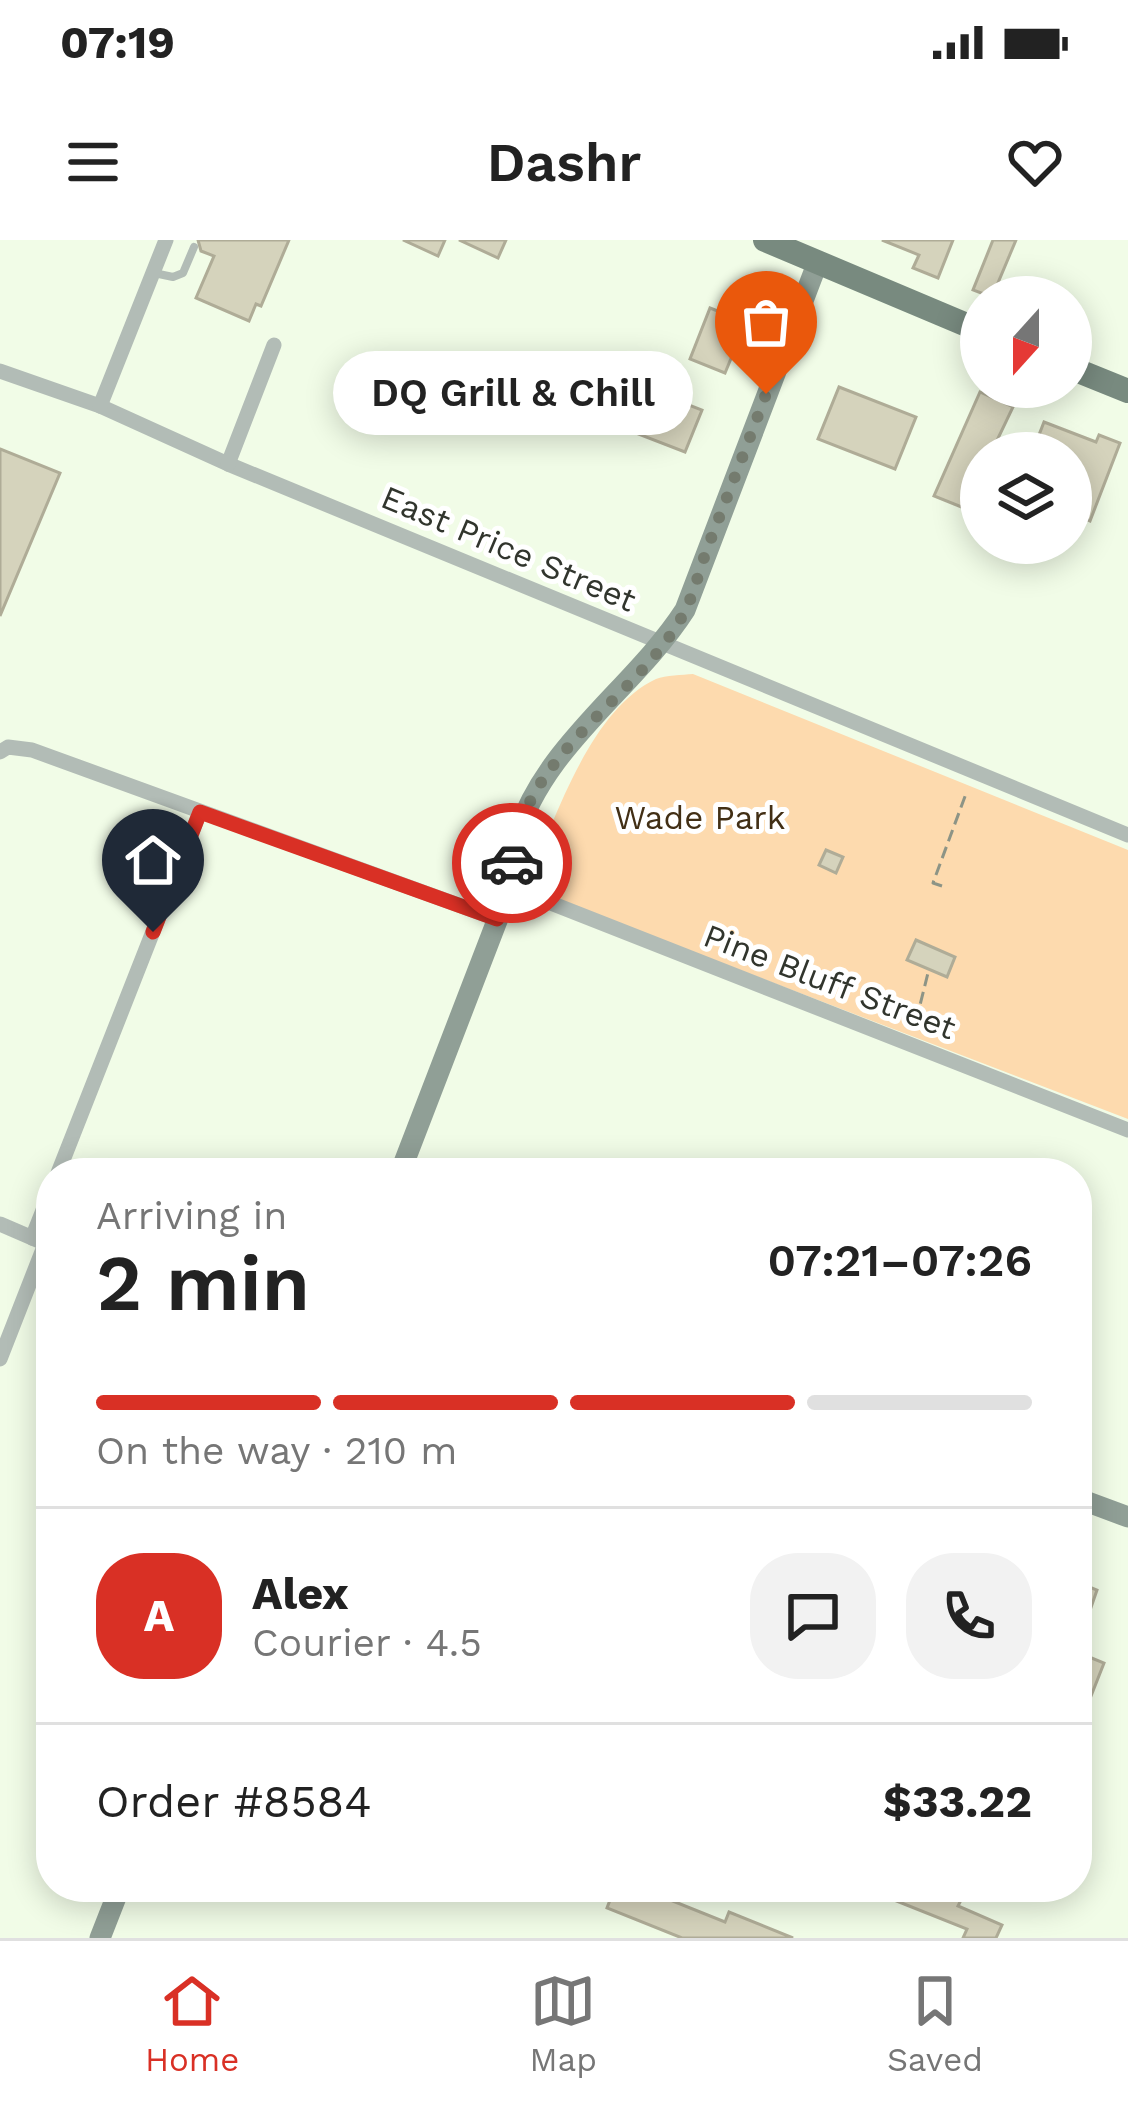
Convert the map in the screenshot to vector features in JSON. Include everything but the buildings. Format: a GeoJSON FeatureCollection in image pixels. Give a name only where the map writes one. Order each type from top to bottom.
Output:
{"type":"FeatureCollection","features":[{"type":"Feature","properties":{"kind":"main road"},"geometry":{"type":"LineString","coordinates":[[765,240],[960,322]]}},
{"type":"Feature","properties":{"kind":"main road"},"geometry":{"type":"LineString","coordinates":[[1092,376],[1128,391]]}},
{"type":"Feature","properties":{"kind":"street"},"geometry":{"type":"LineString","coordinates":[[100,406],[166,240]]}},
{"type":"Feature","properties":{"kind":"street"},"geometry":{"type":"LineString","coordinates":[[406,1158],[510,887],[514,842],[552,769],[577,734],[663,644],[686,610],[817,264]]}},
{"type":"Feature","properties":{"kind":"street"},"geometry":{"type":"LineString","coordinates":[[228,464],[274,345]]}},
{"type":"Feature","properties":{"kind":"street","name":"East Price Street"},"geometry":{"type":"LineString","coordinates":[[0,371],[100,406],[228,464],[1128,835]]}},
{"type":"Feature","properties":{"kind":"street"},"geometry":{"type":"LineString","coordinates":[[0,752],[8,747],[32,750],[497,919]]}},
{"type":"Feature","properties":{"kind":"street"},"geometry":{"type":"LineString","coordinates":[[64,1158],[200,812]]}},
{"type":"Feature","properties":{"kind":"street","name":"Pine Bluff Street"},"geometry":{"type":"LineString","coordinates":[[510,887],[1128,1130]]}},
{"type":"Feature","properties":{"kind":"street"},"geometry":{"type":"LineString","coordinates":[[0,1224],[36,1240]]}},
{"type":"Feature","properties":{"kind":"street"},"geometry":{"type":"LineString","coordinates":[[0,1359],[36,1262]]}},
{"type":"Feature","properties":{"kind":"street"},"geometry":{"type":"LineString","coordinates":[[1092,1504],[1128,1517]]}},
{"type":"Feature","properties":{"kind":"street"},"geometry":{"type":"LineString","coordinates":[[100,1938],[114,1902]]}},
{"type":"Feature","properties":{"kind":"lane"},"geometry":{"type":"LineString","coordinates":[[153,272],[173,277],[183,273],[194,248]]}},
{"type":"Feature","properties":{"kind":"path"},"geometry":{"type":"LineString","coordinates":[[942,886],[933,883],[968,791]]}},
{"type":"Feature","properties":{"kind":"path"},"geometry":{"type":"LineString","coordinates":[[916,1022],[928,974]]}},
{"type":"Feature","properties":{"kind":"green space","name":"Wade Park"},"geometry":{"type":"Polygon","coordinates":[[[693,674],[1128,850],[1128,1119],[526,888],[576,771],[611,716],[632,694],[656,679],[693,674]]]}},
{"type":"Feature","properties":{"kind":"way so far"},"geometry":{"type":"LineString","coordinates":[[512,863],[514,842],[561,755],[663,644],[686,610],[766,394]]}},
{"type":"Feature","properties":{"kind":"place","name":"DQ Grill & Chill"},"geometry":{"type":"Point","coordinates":[766,394]}},
{"type":"Feature","properties":{"kind":"route"},"geometry":{"type":"LineString","coordinates":[[153,932],[200,812],[497,919],[510,887],[512,863]]}}]}
